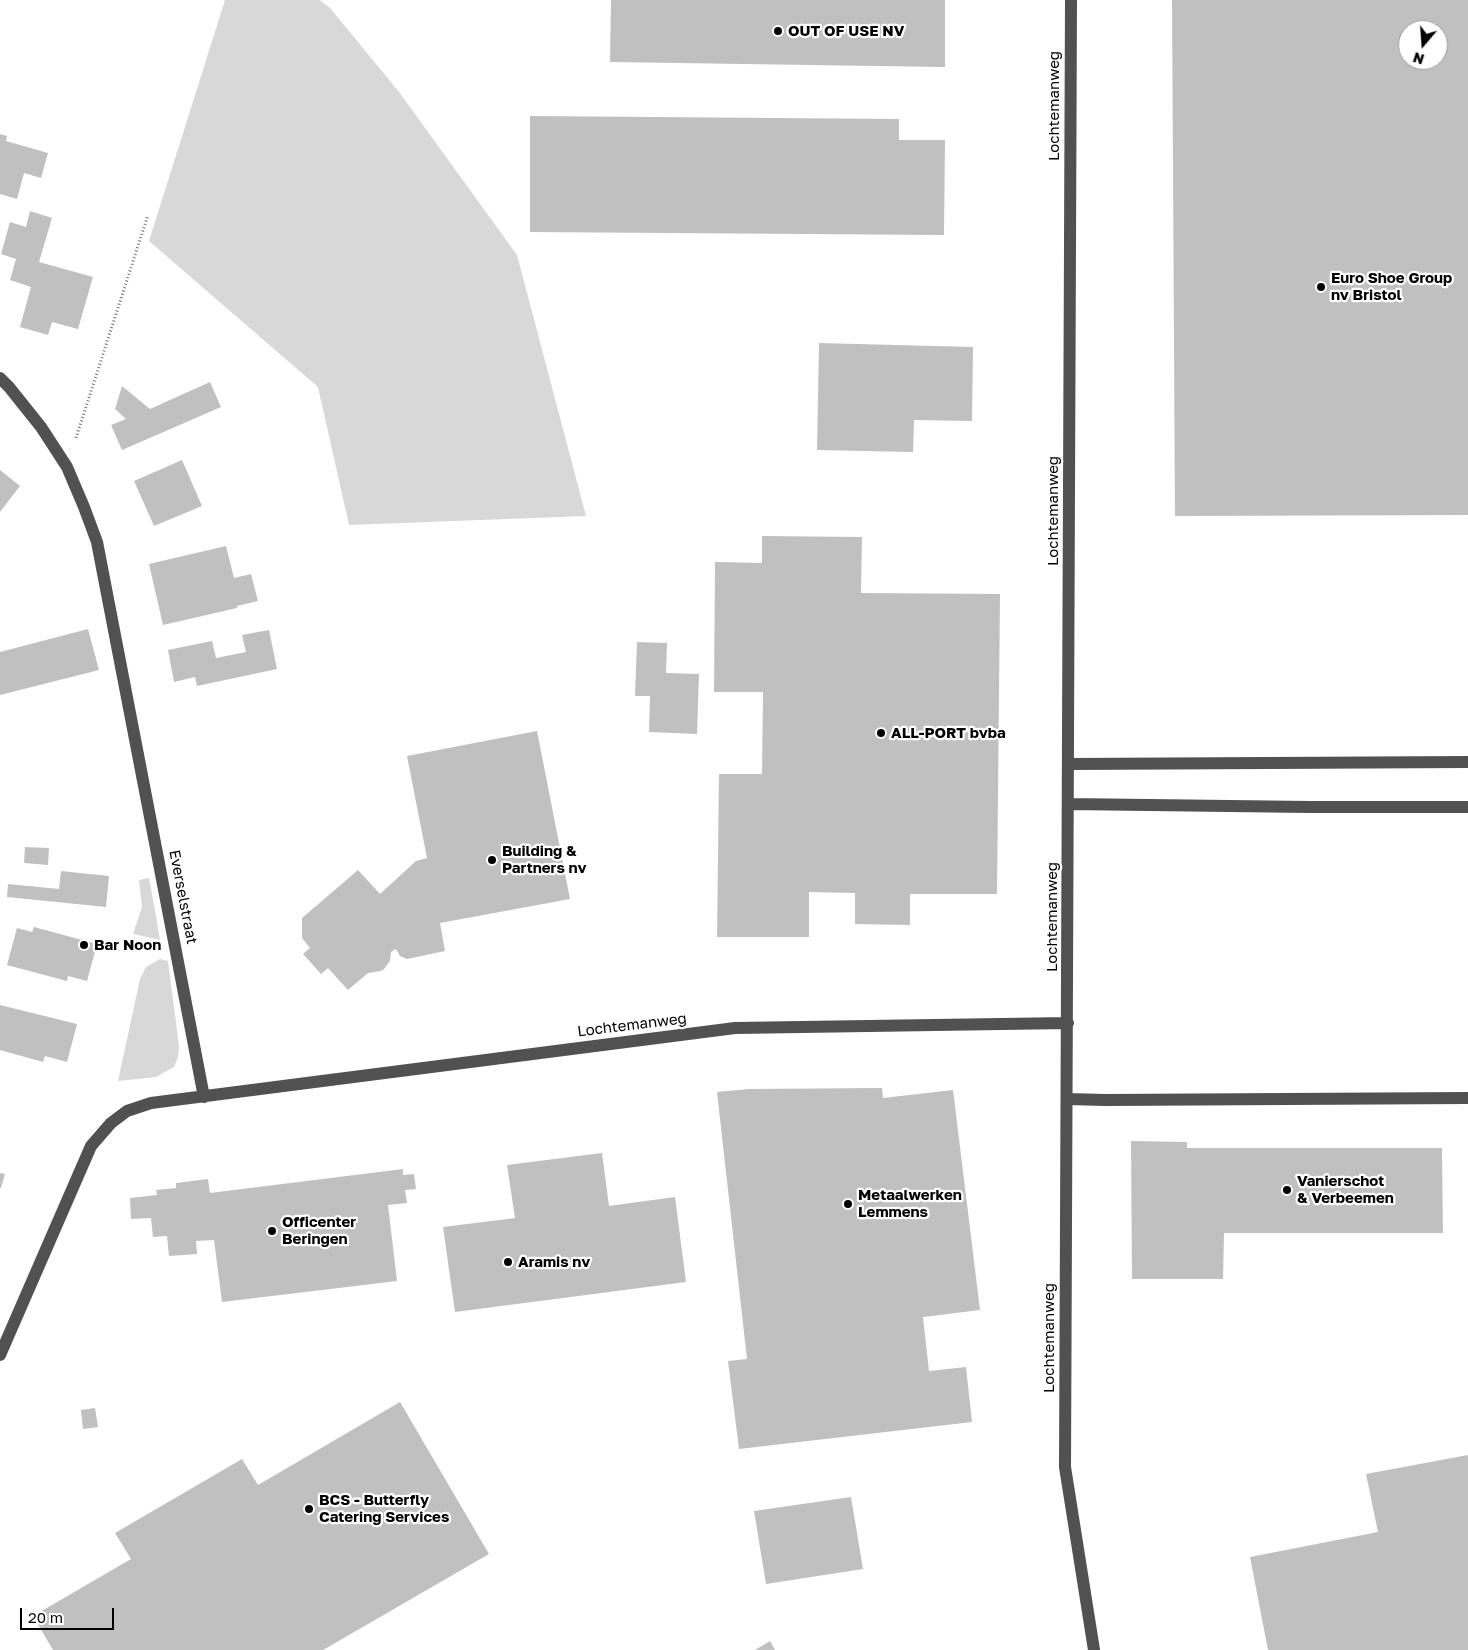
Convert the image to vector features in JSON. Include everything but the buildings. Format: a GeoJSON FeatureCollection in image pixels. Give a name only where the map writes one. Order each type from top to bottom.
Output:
{"type":"FeatureCollection","features":[{"type":"Feature","properties":{"kind":"street","name":"Lochtemanweg"},"geometry":{"type":"LineString","coordinates":[[1071,0],[1065,1467],[1094,1650]]}},
{"type":"Feature","properties":{"kind":"street","name":"Everselstraat"},"geometry":{"type":"LineString","coordinates":[[0,378],[41,427],[67,467],[96,542],[204,1097]]}},
{"type":"Feature","properties":{"kind":"street"},"geometry":{"type":"LineString","coordinates":[[1068,764],[1468,762]]}},
{"type":"Feature","properties":{"kind":"street"},"geometry":{"type":"LineString","coordinates":[[1068,804],[1310,808],[1468,807]]}},
{"type":"Feature","properties":{"kind":"street","name":"Lochtemanweg"},"geometry":{"type":"LineString","coordinates":[[204,1097],[735,1028],[1068,1023]]}},
{"type":"Feature","properties":{"kind":"street"},"geometry":{"type":"LineString","coordinates":[[0,1355],[91,1146],[111,1123],[128,1112],[151,1103],[204,1097]]}},
{"type":"Feature","properties":{"kind":"street"},"geometry":{"type":"LineString","coordinates":[[1067,1099],[1468,1098]]}},
{"type":"Feature","properties":{"kind":"path"},"geometry":{"type":"LineString","coordinates":[[67,467],[148,215]]}},
{"type":"Feature","properties":{"kind":"shaded area"},"geometry":{"type":"Polygon","coordinates":[[[225,0],[320,0],[330,8],[399,92],[517,255],[586,516],[349,525],[318,387],[149,241],[225,0]]]}},
{"type":"Feature","properties":{"kind":"shaded area"},"geometry":{"type":"Polygon","coordinates":[[[149,878],[160,940],[133,934],[142,907],[139,880],[149,878]]]}},
{"type":"Feature","properties":{"kind":"shaded area"},"geometry":{"type":"Polygon","coordinates":[[[160,959],[168,961],[179,1046],[178,1057],[174,1067],[156,1077],[118,1081],[140,979],[146,967],[160,959]]]}},
{"type":"Feature","properties":{"kind":"place","name":"OUT OF USE NV"},"geometry":{"type":"Point","coordinates":[778,31]}},
{"type":"Feature","properties":{"kind":"place","name":"Euro Shoe Group nv Bristol"},"geometry":{"type":"Point","coordinates":[1321,287]}},
{"type":"Feature","properties":{"kind":"place","name":"ALL-PORT bvba"},"geometry":{"type":"Point","coordinates":[881,733]}},
{"type":"Feature","properties":{"kind":"place","name":"Building & Partners nv"},"geometry":{"type":"Point","coordinates":[492,860]}},
{"type":"Feature","properties":{"kind":"place","name":"Bar Noon"},"geometry":{"type":"Point","coordinates":[84,945]}},
{"type":"Feature","properties":{"kind":"place","name":"Vanierschot & Verbeemen"},"geometry":{"type":"Point","coordinates":[1287,1190]}},
{"type":"Feature","properties":{"kind":"place","name":"Metaalwerken Lemmens"},"geometry":{"type":"Point","coordinates":[848,1204]}},
{"type":"Feature","properties":{"kind":"place","name":"Officenter Beringen"},"geometry":{"type":"Point","coordinates":[272,1231]}},
{"type":"Feature","properties":{"kind":"place","name":"Aramis nv"},"geometry":{"type":"Point","coordinates":[508,1262]}},
{"type":"Feature","properties":{"kind":"place","name":"BCS - Butterfly Catering Services"},"geometry":{"type":"Point","coordinates":[309,1509]}}]}
